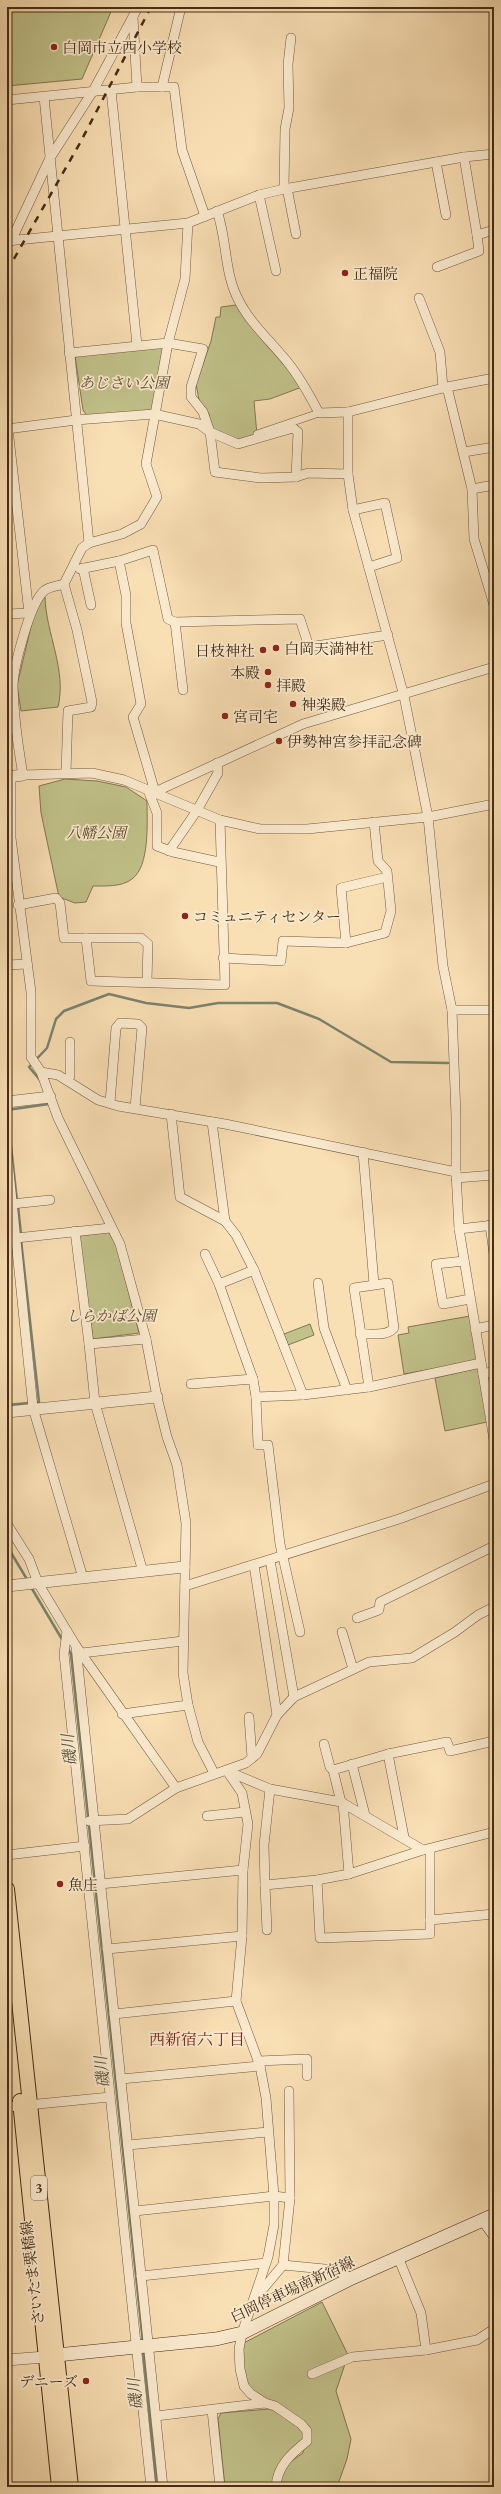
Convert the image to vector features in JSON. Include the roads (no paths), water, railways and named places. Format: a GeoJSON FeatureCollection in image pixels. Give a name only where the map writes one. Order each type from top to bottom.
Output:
{"type":"FeatureCollection","features":[{"type":"Feature","properties":{"kind":"main road","name":"さいたま栗橋線"},"geometry":{"type":"LineString","coordinates":[[7,1889],[19,2105]]}},
{"type":"Feature","properties":{"kind":"main road","name":"さいたま栗橋線"},"geometry":{"type":"LineString","coordinates":[[7,1978],[19,2105],[71,2487]]}},
{"type":"Feature","properties":{"kind":"main road","name":"白岡停車場南新宿線"},"geometry":{"type":"LineString","coordinates":[[52,2356],[216,2339],[242,2333],[352,2278],[488,2218]]}},
{"type":"Feature","properties":{"kind":"main road","name":"さいたま栗橋線"},"geometry":{"type":"LineString","coordinates":[[52,2356],[59,2487]]}},
{"type":"Feature","properties":{"kind":"street"},"geometry":{"type":"LineString","coordinates":[[9,241],[50,158],[93,91],[133,11],[138,7]]}},
{"type":"Feature","properties":{"kind":"street"},"geometry":{"type":"LineString","coordinates":[[162,87],[181,7]]}},
{"type":"Feature","properties":{"kind":"street"},"geometry":{"type":"LineString","coordinates":[[133,11],[136,87]]}},
{"type":"Feature","properties":{"kind":"street"},"geometry":{"type":"LineString","coordinates":[[291,38],[286,188],[296,234]]}},
{"type":"Feature","properties":{"kind":"street"},"geometry":{"type":"LineString","coordinates":[[7,100],[136,87],[174,87],[182,150],[205,216]]}},
{"type":"Feature","properties":{"kind":"street"},"geometry":{"type":"LineString","coordinates":[[111,90],[137,345]]}},
{"type":"Feature","properties":{"kind":"street"},"geometry":{"type":"LineString","coordinates":[[44,97],[89,543]]}},
{"type":"Feature","properties":{"kind":"street"},"geometry":{"type":"LineString","coordinates":[[9,241],[188,223],[259,195],[286,188],[464,157],[494,154]]}},
{"type":"Feature","properties":{"kind":"street"},"geometry":{"type":"LineString","coordinates":[[437,267],[479,251],[464,157]]}},
{"type":"Feature","properties":{"kind":"street"},"geometry":{"type":"LineString","coordinates":[[436,162],[446,215]]}},
{"type":"Feature","properties":{"kind":"street"},"geometry":{"type":"LineString","coordinates":[[259,195],[276,271]]}},
{"type":"Feature","properties":{"kind":"street"},"geometry":{"type":"LineString","coordinates":[[217,211],[224,236],[229,278],[237,298],[260,332],[288,364],[319,413]]}},
{"type":"Feature","properties":{"kind":"street"},"geometry":{"type":"LineString","coordinates":[[66,773],[68,711],[91,707],[92,702],[77,630],[64,584],[82,548],[89,543],[122,534],[142,524],[157,498],[146,464],[168,343],[185,279],[188,223]]}},
{"type":"Feature","properties":{"kind":"street"},"geometry":{"type":"LineString","coordinates":[[477,235],[494,230]]}},
{"type":"Feature","properties":{"kind":"street"},"geometry":{"type":"LineString","coordinates":[[419,298],[440,352],[445,388],[464,452],[472,489],[474,539],[494,605]]}},
{"type":"Feature","properties":{"kind":"street"},"geometry":{"type":"LineString","coordinates":[[69,353],[168,343],[203,349],[191,387],[191,397],[203,412],[210,432],[215,472],[261,478],[296,476],[308,473],[348,474]]}},
{"type":"Feature","properties":{"kind":"street"},"geometry":{"type":"LineString","coordinates":[[256,434],[319,413],[348,412],[445,388],[494,378]]}},
{"type":"Feature","properties":{"kind":"street"},"geometry":{"type":"LineString","coordinates":[[348,412],[348,474],[353,510],[404,696],[428,817],[444,966],[452,1010],[456,1116],[456,1175],[459,1229],[475,1329],[492,1420],[494,1440]]}},
{"type":"Feature","properties":{"kind":"street"},"geometry":{"type":"LineString","coordinates":[[30,613],[7,426],[154,414],[199,424],[210,432],[238,444],[293,428],[298,432],[296,476]]}},
{"type":"Feature","properties":{"kind":"street"},"geometry":{"type":"LineString","coordinates":[[464,452],[494,447]]}},
{"type":"Feature","properties":{"kind":"street"},"geometry":{"type":"LineString","coordinates":[[472,489],[494,485]]}},
{"type":"Feature","properties":{"kind":"street"},"geometry":{"type":"LineString","coordinates":[[353,510],[385,503],[397,558],[369,566]]}},
{"type":"Feature","properties":{"kind":"street"},"geometry":{"type":"LineString","coordinates":[[91,605],[82,569],[118,561],[153,550],[168,619],[175,622],[300,619],[309,647],[388,635]]}},
{"type":"Feature","properties":{"kind":"street"},"geometry":{"type":"LineString","coordinates":[[118,561],[126,595],[126,623],[141,704],[133,716],[157,813],[157,846],[169,851],[219,862]]}},
{"type":"Feature","properties":{"kind":"street"},"geometry":{"type":"LineString","coordinates":[[23,775],[13,685],[30,613],[36,599],[44,590],[64,584]]}},
{"type":"Feature","properties":{"kind":"street"},"geometry":{"type":"LineString","coordinates":[[7,614],[30,613]]}},
{"type":"Feature","properties":{"kind":"street"},"geometry":{"type":"LineString","coordinates":[[175,622],[183,690]]}},
{"type":"Feature","properties":{"kind":"street"},"geometry":{"type":"LineString","coordinates":[[152,791],[217,764],[303,724],[404,696],[494,667]]}},
{"type":"Feature","properties":{"kind":"street"},"geometry":{"type":"LineString","coordinates":[[169,851],[196,812],[218,773],[217,764]]}},
{"type":"Feature","properties":{"kind":"street"},"geometry":{"type":"LineString","coordinates":[[214,1774],[198,1742],[188,1705],[182,1673],[186,1523],[177,1465],[157,1397],[146,1338],[120,1244],[110,1228],[48,1097],[41,1072],[31,1057],[31,992],[18,905],[11,838],[9,777],[23,775],[92,773],[124,780],[152,791],[196,812],[241,827],[276,829],[428,817],[494,804]]}},
{"type":"Feature","properties":{"kind":"street"},"geometry":{"type":"LineString","coordinates":[[86,938],[91,981],[225,985],[219,862],[220,820]]}},
{"type":"Feature","properties":{"kind":"street"},"geometry":{"type":"LineString","coordinates":[[223,958],[281,961],[284,941],[346,943],[385,933],[391,911],[387,871],[378,861],[374,822]]}},
{"type":"Feature","properties":{"kind":"street"},"geometry":{"type":"LineString","coordinates":[[346,943],[341,888],[387,877]]}},
{"type":"Feature","properties":{"kind":"street"},"geometry":{"type":"LineString","coordinates":[[18,905],[56,898],[60,903],[64,938],[141,938],[148,944],[147,982]]}},
{"type":"Feature","properties":{"kind":"street"},"geometry":{"type":"LineString","coordinates":[[7,965],[27,964]]}},
{"type":"Feature","properties":{"kind":"street"},"geometry":{"type":"LineString","coordinates":[[452,1010],[494,1010]]}},
{"type":"Feature","properties":{"kind":"street"},"geometry":{"type":"LineString","coordinates":[[110,1103],[116,1028],[120,1023],[138,1024],[142,1028],[135,1108]]}},
{"type":"Feature","properties":{"kind":"street"},"geometry":{"type":"LineString","coordinates":[[67,1080],[70,1076],[70,1042]]}},
{"type":"Feature","properties":{"kind":"street"},"geometry":{"type":"LineString","coordinates":[[41,1072],[58,1075],[98,1100],[110,1103],[363,1152],[456,1175],[494,1175]]}},
{"type":"Feature","properties":{"kind":"street"},"geometry":{"type":"LineString","coordinates":[[7,1102],[48,1097]]}},
{"type":"Feature","properties":{"kind":"street"},"geometry":{"type":"LineString","coordinates":[[171,1114],[180,1197],[225,1221],[236,1235],[254,1270],[303,1395]]}},
{"type":"Feature","properties":{"kind":"street"},"geometry":{"type":"LineString","coordinates":[[212,1122],[225,1221]]}},
{"type":"Feature","properties":{"kind":"street"},"geometry":{"type":"LineString","coordinates":[[7,1152],[12,1204],[11,1238],[33,1408],[83,1578]]}},
{"type":"Feature","properties":{"kind":"street"},"geometry":{"type":"LineString","coordinates":[[363,1152],[374,1284]]}},
{"type":"Feature","properties":{"kind":"street"},"geometry":{"type":"LineString","coordinates":[[12,1204],[50,1200]]}},
{"type":"Feature","properties":{"kind":"street"},"geometry":{"type":"LineString","coordinates":[[459,1229],[492,1225],[494,1254]]}},
{"type":"Feature","properties":{"kind":"street"},"geometry":{"type":"LineString","coordinates":[[11,1238],[110,1228]]}},
{"type":"Feature","properties":{"kind":"street"},"geometry":{"type":"LineString","coordinates":[[75,1231],[95,1403],[143,1572]]}},
{"type":"Feature","properties":{"kind":"street"},"geometry":{"type":"LineString","coordinates":[[205,1254],[219,1284],[253,1379],[256,1396],[258,1445],[268,1445],[280,1544],[284,1555],[300,1632]]}},
{"type":"Feature","properties":{"kind":"street"},"geometry":{"type":"LineString","coordinates":[[464,1261],[436,1264],[443,1304],[470,1299]]}},
{"type":"Feature","properties":{"kind":"street"},"geometry":{"type":"LineString","coordinates":[[219,1284],[254,1270]]}},
{"type":"Feature","properties":{"kind":"street"},"geometry":{"type":"LineString","coordinates":[[318,1283],[324,1328],[347,1390]]}},
{"type":"Feature","properties":{"kind":"street"},"geometry":{"type":"LineString","coordinates":[[360,1334],[373,1332],[381,1335],[390,1332],[394,1328],[388,1283],[354,1288],[360,1334],[369,1387]]}},
{"type":"Feature","properties":{"kind":"street"},"geometry":{"type":"LineString","coordinates":[[475,1329],[494,1325]]}},
{"type":"Feature","properties":{"kind":"street"},"geometry":{"type":"LineString","coordinates":[[89,1344],[146,1338]]}},
{"type":"Feature","properties":{"kind":"street"},"geometry":{"type":"LineString","coordinates":[[256,1396],[303,1395],[369,1387],[481,1363]]}},
{"type":"Feature","properties":{"kind":"street"},"geometry":{"type":"LineString","coordinates":[[483,1374],[494,1372]]}},
{"type":"Feature","properties":{"kind":"street"},"geometry":{"type":"LineString","coordinates":[[191,1384],[253,1379]]}},
{"type":"Feature","properties":{"kind":"street"},"geometry":{"type":"LineString","coordinates":[[7,1412],[33,1408],[157,1397]]}},
{"type":"Feature","properties":{"kind":"street"},"geometry":{"type":"LineString","coordinates":[[185,1586],[399,1519],[494,1484]]}},
{"type":"Feature","properties":{"kind":"street"},"geometry":{"type":"LineString","coordinates":[[7,1524],[30,1559],[38,1583],[79,1650],[122,1714],[176,1788]]}},
{"type":"Feature","properties":{"kind":"street"},"geometry":{"type":"LineString","coordinates":[[357,1618],[379,1610],[380,1602],[494,1546]]}},
{"type":"Feature","properties":{"kind":"street"},"geometry":{"type":"LineString","coordinates":[[270,1560],[294,1697]]}},
{"type":"Feature","properties":{"kind":"street"},"geometry":{"type":"LineString","coordinates":[[254,1565],[277,1715]]}},
{"type":"Feature","properties":{"kind":"street"},"geometry":{"type":"LineString","coordinates":[[7,1586],[143,1572],[184,1566]]}},
{"type":"Feature","properties":{"kind":"street"},"geometry":{"type":"LineString","coordinates":[[82,1822],[128,1819],[176,1788],[214,1774],[227,1771],[252,1758],[257,1754],[277,1715],[294,1697],[369,1662],[412,1658],[455,1632],[478,1615],[494,1607]]}},
{"type":"Feature","properties":{"kind":"street"},"geometry":{"type":"LineString","coordinates":[[67,1631],[64,1654],[110,2098],[142,2346],[156,2416],[163,2487]]}},
{"type":"Feature","properties":{"kind":"street"},"geometry":{"type":"LineString","coordinates":[[342,1632],[354,1668]]}},
{"type":"Feature","properties":{"kind":"street"},"geometry":{"type":"LineString","coordinates":[[79,1650],[183,1641]]}},
{"type":"Feature","properties":{"kind":"street"},"geometry":{"type":"LineString","coordinates":[[79,1650],[100,1884],[142,2276],[142,2346],[151,2487]]}},
{"type":"Feature","properties":{"kind":"street"},"geometry":{"type":"LineString","coordinates":[[122,1714],[188,1705]]}},
{"type":"Feature","properties":{"kind":"street"},"geometry":{"type":"LineString","coordinates":[[249,1717],[252,1758]]}},
{"type":"Feature","properties":{"kind":"street"},"geometry":{"type":"LineString","coordinates":[[333,1770],[388,1754],[447,1742],[450,1751],[494,1741]]}},
{"type":"Feature","properties":{"kind":"street"},"geometry":{"type":"LineString","coordinates":[[324,1744],[342,1802],[350,1874]]}},
{"type":"Feature","properties":{"kind":"street"},"geometry":{"type":"LineString","coordinates":[[388,1754],[404,1837]]}},
{"type":"Feature","properties":{"kind":"street"},"geometry":{"type":"LineString","coordinates":[[352,1764],[364,1815]]}},
{"type":"Feature","properties":{"kind":"street"},"geometry":{"type":"LineString","coordinates":[[227,1771],[270,1790],[342,1802],[427,1850]]}},
{"type":"Feature","properties":{"kind":"street"},"geometry":{"type":"LineString","coordinates":[[227,1771],[242,1793],[248,1824],[243,1870],[242,1936],[236,2001],[259,2064],[266,2098],[274,2196],[274,2226],[268,2257],[242,2333],[239,2348],[244,2386],[265,2403],[275,2406],[307,2431],[307,2441],[290,2455],[278,2472],[276,2487]]}},
{"type":"Feature","properties":{"kind":"street"},"geometry":{"type":"LineString","coordinates":[[267,1930],[264,1845],[270,1790]]}},
{"type":"Feature","properties":{"kind":"street"},"geometry":{"type":"LineString","coordinates":[[207,1816],[245,1812]]}},
{"type":"Feature","properties":{"kind":"street"},"geometry":{"type":"LineString","coordinates":[[265,1885],[317,1880],[350,1874],[427,1850],[494,1832]]}},
{"type":"Feature","properties":{"kind":"street"},"geometry":{"type":"LineString","coordinates":[[7,1855],[84,1846]]}},
{"type":"Feature","properties":{"kind":"street"},"geometry":{"type":"LineString","coordinates":[[317,1880],[320,1938],[430,1934],[427,1850]]}},
{"type":"Feature","properties":{"kind":"street"},"geometry":{"type":"LineString","coordinates":[[100,1884],[243,1870]]}},
{"type":"Feature","properties":{"kind":"street"},"geometry":{"type":"LineString","coordinates":[[430,1920],[494,1914]]}},
{"type":"Feature","properties":{"kind":"street"},"geometry":{"type":"LineString","coordinates":[[107,1949],[242,1936]]}},
{"type":"Feature","properties":{"kind":"street"},"geometry":{"type":"LineString","coordinates":[[114,2014],[236,2001]]}},
{"type":"Feature","properties":{"kind":"street"},"geometry":{"type":"LineString","coordinates":[[121,2079],[307,2059],[307,2076]]}},
{"type":"Feature","properties":{"kind":"street"},"geometry":{"type":"LineString","coordinates":[[255,2298],[283,2265],[290,2198],[289,2091]]}},
{"type":"Feature","properties":{"kind":"street"},"geometry":{"type":"LineString","coordinates":[[19,2105],[110,2098]]}},
{"type":"Feature","properties":{"kind":"street"},"geometry":{"type":"LineString","coordinates":[[128,2145],[268,2132]]}},
{"type":"Feature","properties":{"kind":"street"},"geometry":{"type":"LineString","coordinates":[[135,2210],[274,2196],[290,2198]]}},
{"type":"Feature","properties":{"kind":"street"},"geometry":{"type":"LineString","coordinates":[[488,2218],[494,2237]]}},
{"type":"Feature","properties":{"kind":"street"},"geometry":{"type":"LineString","coordinates":[[398,2257],[421,2313],[426,2350]]}},
{"type":"Feature","properties":{"kind":"street"},"geometry":{"type":"LineString","coordinates":[[142,2276],[265,2264]]}},
{"type":"Feature","properties":{"kind":"street"},"geometry":{"type":"LineString","coordinates":[[283,2265],[334,2270],[352,2278]]}},
{"type":"Feature","properties":{"kind":"street"},"geometry":{"type":"LineString","coordinates":[[312,2374],[352,2357],[426,2350],[477,2340],[494,2329]]}},
{"type":"Feature","properties":{"kind":"street"},"geometry":{"type":"LineString","coordinates":[[7,2360],[52,2356]]}},
{"type":"Feature","properties":{"kind":"street"},"geometry":{"type":"LineString","coordinates":[[156,2416],[265,2403]]}},
{"type":"Feature","properties":{"kind":"street"},"geometry":{"type":"LineString","coordinates":[[212,2410],[220,2487]]}},
{"type":"Feature","properties":{"kind":"waterway"},"geometry":{"type":"LineString","coordinates":[[40,1080],[29,1067],[47,1048],[56,1019],[64,1011],[109,994],[146,1003],[189,1008],[218,1003],[277,1003],[319,1019],[391,1062],[448,1063]]}},
{"type":"Feature","properties":{"kind":"waterway"},"geometry":{"type":"LineString","coordinates":[[17,1201],[7,1110],[49,1104]]}},
{"type":"Feature","properties":{"kind":"waterway"},"geometry":{"type":"LineString","coordinates":[[18,1206],[21,1235]]}},
{"type":"Feature","properties":{"kind":"waterway"},"geometry":{"type":"LineString","coordinates":[[7,1405],[39,1402],[21,1240]]}},
{"type":"Feature","properties":{"kind":"waterway"},"geometry":{"type":"LineString","coordinates":[[7,1546],[28,1581]]}},
{"type":"Feature","properties":{"kind":"waterway"},"geometry":{"type":"LineString","coordinates":[[31,1587],[63,1641]]}},
{"type":"Feature","properties":{"kind":"waterway","name":"磯川"},"geometry":{"type":"LineString","coordinates":[[68,1649],[71,1654],[143,2343]]}},
{"type":"Feature","properties":{"kind":"waterway","name":"磯川"},"geometry":{"type":"LineString","coordinates":[[143,2350],[157,2487]]}},
{"type":"Feature","properties":{"kind":"railway"},"geometry":{"type":"LineString","coordinates":[[7,271],[80,143],[151,7]]}},
{"type":"Feature","properties":{"kind":"place","name":"白岡市立西小学校"},"geometry":{"type":"Point","coordinates":[54,47]}},
{"type":"Feature","properties":{"kind":"place","name":"正福院"},"geometry":{"type":"Point","coordinates":[345,273]}},
{"type":"Feature","properties":{"kind":"place","name":"白岡天満神社"},"geometry":{"type":"Point","coordinates":[276,648]}},
{"type":"Feature","properties":{"kind":"place","name":"日枝神社"},"geometry":{"type":"Point","coordinates":[263,650]}},
{"type":"Feature","properties":{"kind":"place","name":"本殿"},"geometry":{"type":"Point","coordinates":[268,672]}},
{"type":"Feature","properties":{"kind":"place","name":"拝殿"},"geometry":{"type":"Point","coordinates":[268,685]}},
{"type":"Feature","properties":{"kind":"place","name":"神楽殿"},"geometry":{"type":"Point","coordinates":[293,704]}},
{"type":"Feature","properties":{"kind":"place","name":"宮司宅"},"geometry":{"type":"Point","coordinates":[225,716]}},
{"type":"Feature","properties":{"kind":"place","name":"伊勢神宮参拝記念碑"},"geometry":{"type":"Point","coordinates":[279,741]}},
{"type":"Feature","properties":{"kind":"place","name":"コミュニティセンター"},"geometry":{"type":"Point","coordinates":[185,916]}},
{"type":"Feature","properties":{"kind":"place","name":"魚庄"},"geometry":{"type":"Point","coordinates":[60,1884]}},
{"type":"Feature","properties":{"kind":"place","name":"デニーズ"},"geometry":{"type":"Point","coordinates":[86,2381]}},
{"type":"Feature","properties":{"kind":"district","name":"西新宿六丁目"},"geometry":{"type":"Point","coordinates":[197,2039]}},
{"type":"Feature","properties":{"kind":"park label","name":"あじさい公園"},"geometry":{"type":"Point","coordinates":[124,382]}},
{"type":"Feature","properties":{"kind":"park label","name":"八幡公園"},"geometry":{"type":"Point","coordinates":[96,832]}},
{"type":"Feature","properties":{"kind":"park label","name":"しらかば公園"},"geometry":{"type":"Point","coordinates":[111,1315]}}]}
